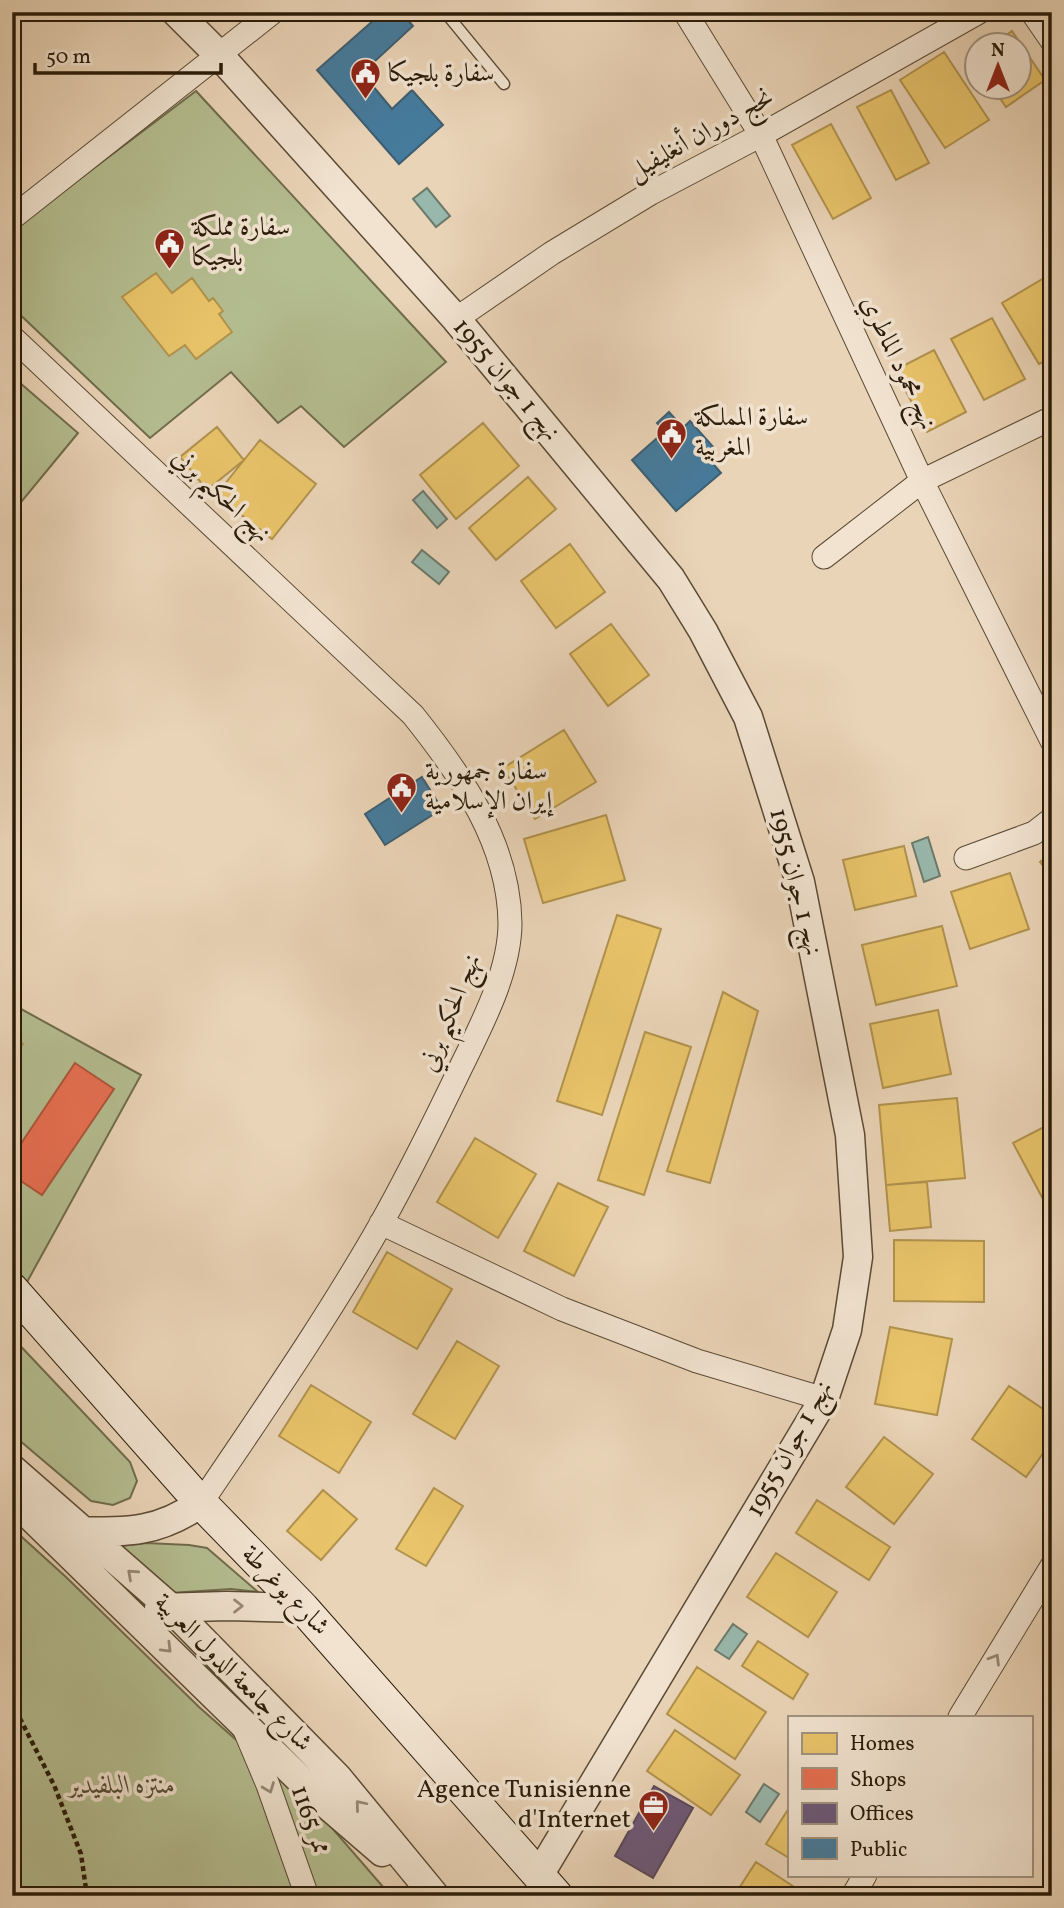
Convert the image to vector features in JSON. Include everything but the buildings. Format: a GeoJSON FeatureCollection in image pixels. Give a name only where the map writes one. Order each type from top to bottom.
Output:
{"type":"FeatureCollection","features":[{"type":"Feature","properties":{"kind":"main road","name":"شارع يوغرطة"},"geometry":{"type":"LineString","coordinates":[[12,1289],[201,1503],[303,1608],[548,1885]]}},
{"type":"Feature","properties":{"kind":"street","name":"نهج 1 جوان 1955"},"geometry":{"type":"LineString","coordinates":[[176,12],[219,55],[456,319],[671,579],[703,631],[748,717],[800,882],[850,1135],[858,1257],[847,1330],[824,1399],[548,1885]]}},
{"type":"Feature","properties":{"kind":"street"},"geometry":{"type":"LineString","coordinates":[[12,218],[273,12]]}},
{"type":"Feature","properties":{"kind":"street","name":"نهج محمود الماطري"},"geometry":{"type":"LineString","coordinates":[[685,12],[761,135],[922,481],[1052,741]]}},
{"type":"Feature","properties":{"kind":"street","name":"نحج دوران أنغليفيل"},"geometry":{"type":"LineString","coordinates":[[456,319],[552,253],[651,193],[761,135],[979,12]]}},
{"type":"Feature","properties":{"kind":"street"},"geometry":{"type":"LineString","coordinates":[[1032,12],[1052,41]]}},
{"type":"Feature","properties":{"kind":"street","name":"نهج الحكيم برني"},"geometry":{"type":"LineString","coordinates":[[12,337],[413,715],[444,754],[474,799],[504,877],[510,924],[502,975],[434,1125],[381,1223],[298,1358],[201,1503]]}},
{"type":"Feature","properties":{"kind":"street"},"geometry":{"type":"LineString","coordinates":[[824,557],[922,481],[1052,418]]}},
{"type":"Feature","properties":{"kind":"street"},"geometry":{"type":"LineString","coordinates":[[966,859],[1034,832],[1052,819]]}},
{"type":"Feature","properties":{"kind":"street"},"geometry":{"type":"LineString","coordinates":[[381,1223],[562,1309],[697,1362],[824,1399]]}},
{"type":"Feature","properties":{"kind":"street","name":"شارع جامعة الدول العربية"},"geometry":{"type":"LineString","coordinates":[[12,1469],[172,1609],[337,1777],[433,1896]]}},
{"type":"Feature","properties":{"kind":"street","name":"شارع جامعة الدول العربية"},"geometry":{"type":"LineString","coordinates":[[12,1498],[317,1797],[433,1896]]}},
{"type":"Feature","properties":{"kind":"street"},"geometry":{"type":"LineString","coordinates":[[47,1530],[133,1531],[155,1528],[179,1518],[201,1503]]}},
{"type":"Feature","properties":{"kind":"street"},"geometry":{"type":"LineString","coordinates":[[961,1716],[1052,1566]]}},
{"type":"Feature","properties":{"kind":"street"},"geometry":{"type":"LineString","coordinates":[[121,1603],[172,1609],[227,1606],[303,1608]]}},
{"type":"Feature","properties":{"kind":"street","name":"ممر 1165"},"geometry":{"type":"LineString","coordinates":[[243,1725],[268,1785],[307,1896]]}},
{"type":"Feature","properties":{"kind":"street"},"geometry":{"type":"LineString","coordinates":[[853,1896],[864,1876]]}},
{"type":"Feature","properties":{"kind":"lane"},"geometry":{"type":"LineString","coordinates":[[445,12],[504,84]]}},
{"type":"Feature","properties":{"kind":"path"},"geometry":{"type":"LineString","coordinates":[[12,1703],[54,1785],[77,1843],[87,1896]]}},
{"type":"Feature","properties":{"kind":"green space"},"geometry":{"type":"Polygon","coordinates":[[[196,91],[446,362],[344,447],[301,406],[278,423],[231,372],[150,438],[12,307],[12,230],[196,91]]]}},
{"type":"Feature","properties":{"kind":"green space"},"geometry":{"type":"Polygon","coordinates":[[[12,376],[78,433],[12,513],[12,376]]]}},
{"type":"Feature","properties":{"kind":"green space"},"geometry":{"type":"Polygon","coordinates":[[[12,1004],[141,1075],[27,1282],[12,1265],[12,1004]]]}},
{"type":"Feature","properties":{"kind":"green space"},"geometry":{"type":"Polygon","coordinates":[[[12,1337],[130,1462],[137,1481],[130,1498],[113,1505],[91,1501],[12,1434],[12,1337]]]}},
{"type":"Feature","properties":{"kind":"green space","name":"منتزه البلفيدير"},"geometry":{"type":"Polygon","coordinates":[[[12,1528],[199,1707],[319,1813],[391,1896],[12,1896],[12,1528]]]}},
{"type":"Feature","properties":{"kind":"green space"},"geometry":{"type":"Polygon","coordinates":[[[146,1543],[207,1548],[258,1592],[231,1589],[170,1593],[120,1546],[146,1543]]]}},
{"type":"Feature","properties":{"kind":"water"},"geometry":{"type":"Polygon","coordinates":[[[427,188],[450,216],[436,227],[413,199],[427,188]]]}},
{"type":"Feature","properties":{"kind":"water"},"geometry":{"type":"Polygon","coordinates":[[[423,491],[447,519],[437,528],[413,500],[423,491]]]}},
{"type":"Feature","properties":{"kind":"water"},"geometry":{"type":"Polygon","coordinates":[[[422,550],[449,572],[439,584],[412,562],[422,550]]]}},
{"type":"Feature","properties":{"kind":"water"},"geometry":{"type":"Polygon","coordinates":[[[928,837],[940,876],[924,882],[912,843],[928,837]]]}},
{"type":"Feature","properties":{"kind":"water"},"geometry":{"type":"Polygon","coordinates":[[[733,1624],[747,1634],[729,1659],[715,1650],[733,1624]]]}},
{"type":"Feature","properties":{"kind":"water"},"geometry":{"type":"Polygon","coordinates":[[[764,1784],[779,1794],[760,1822],[746,1812],[764,1784]]]}},
{"type":"Feature","properties":{"kind":"place","name":"سفارة بلجيكا"},"geometry":{"type":"Point","coordinates":[365,101]}},
{"type":"Feature","properties":{"kind":"place","name":"سفارة مملكة بلجيكا"},"geometry":{"type":"Point","coordinates":[169,270]}},
{"type":"Feature","properties":{"kind":"place","name":"سفارة المملكة المغربية"},"geometry":{"type":"Point","coordinates":[672,460]}},
{"type":"Feature","properties":{"kind":"place","name":"سفارة جمهورية إيران الإسلامية"},"geometry":{"type":"Point","coordinates":[402,814]}},
{"type":"Feature","properties":{"kind":"place","name":"Agence Tunisienne d'Internet"},"geometry":{"type":"Point","coordinates":[654,1832]}}]}
